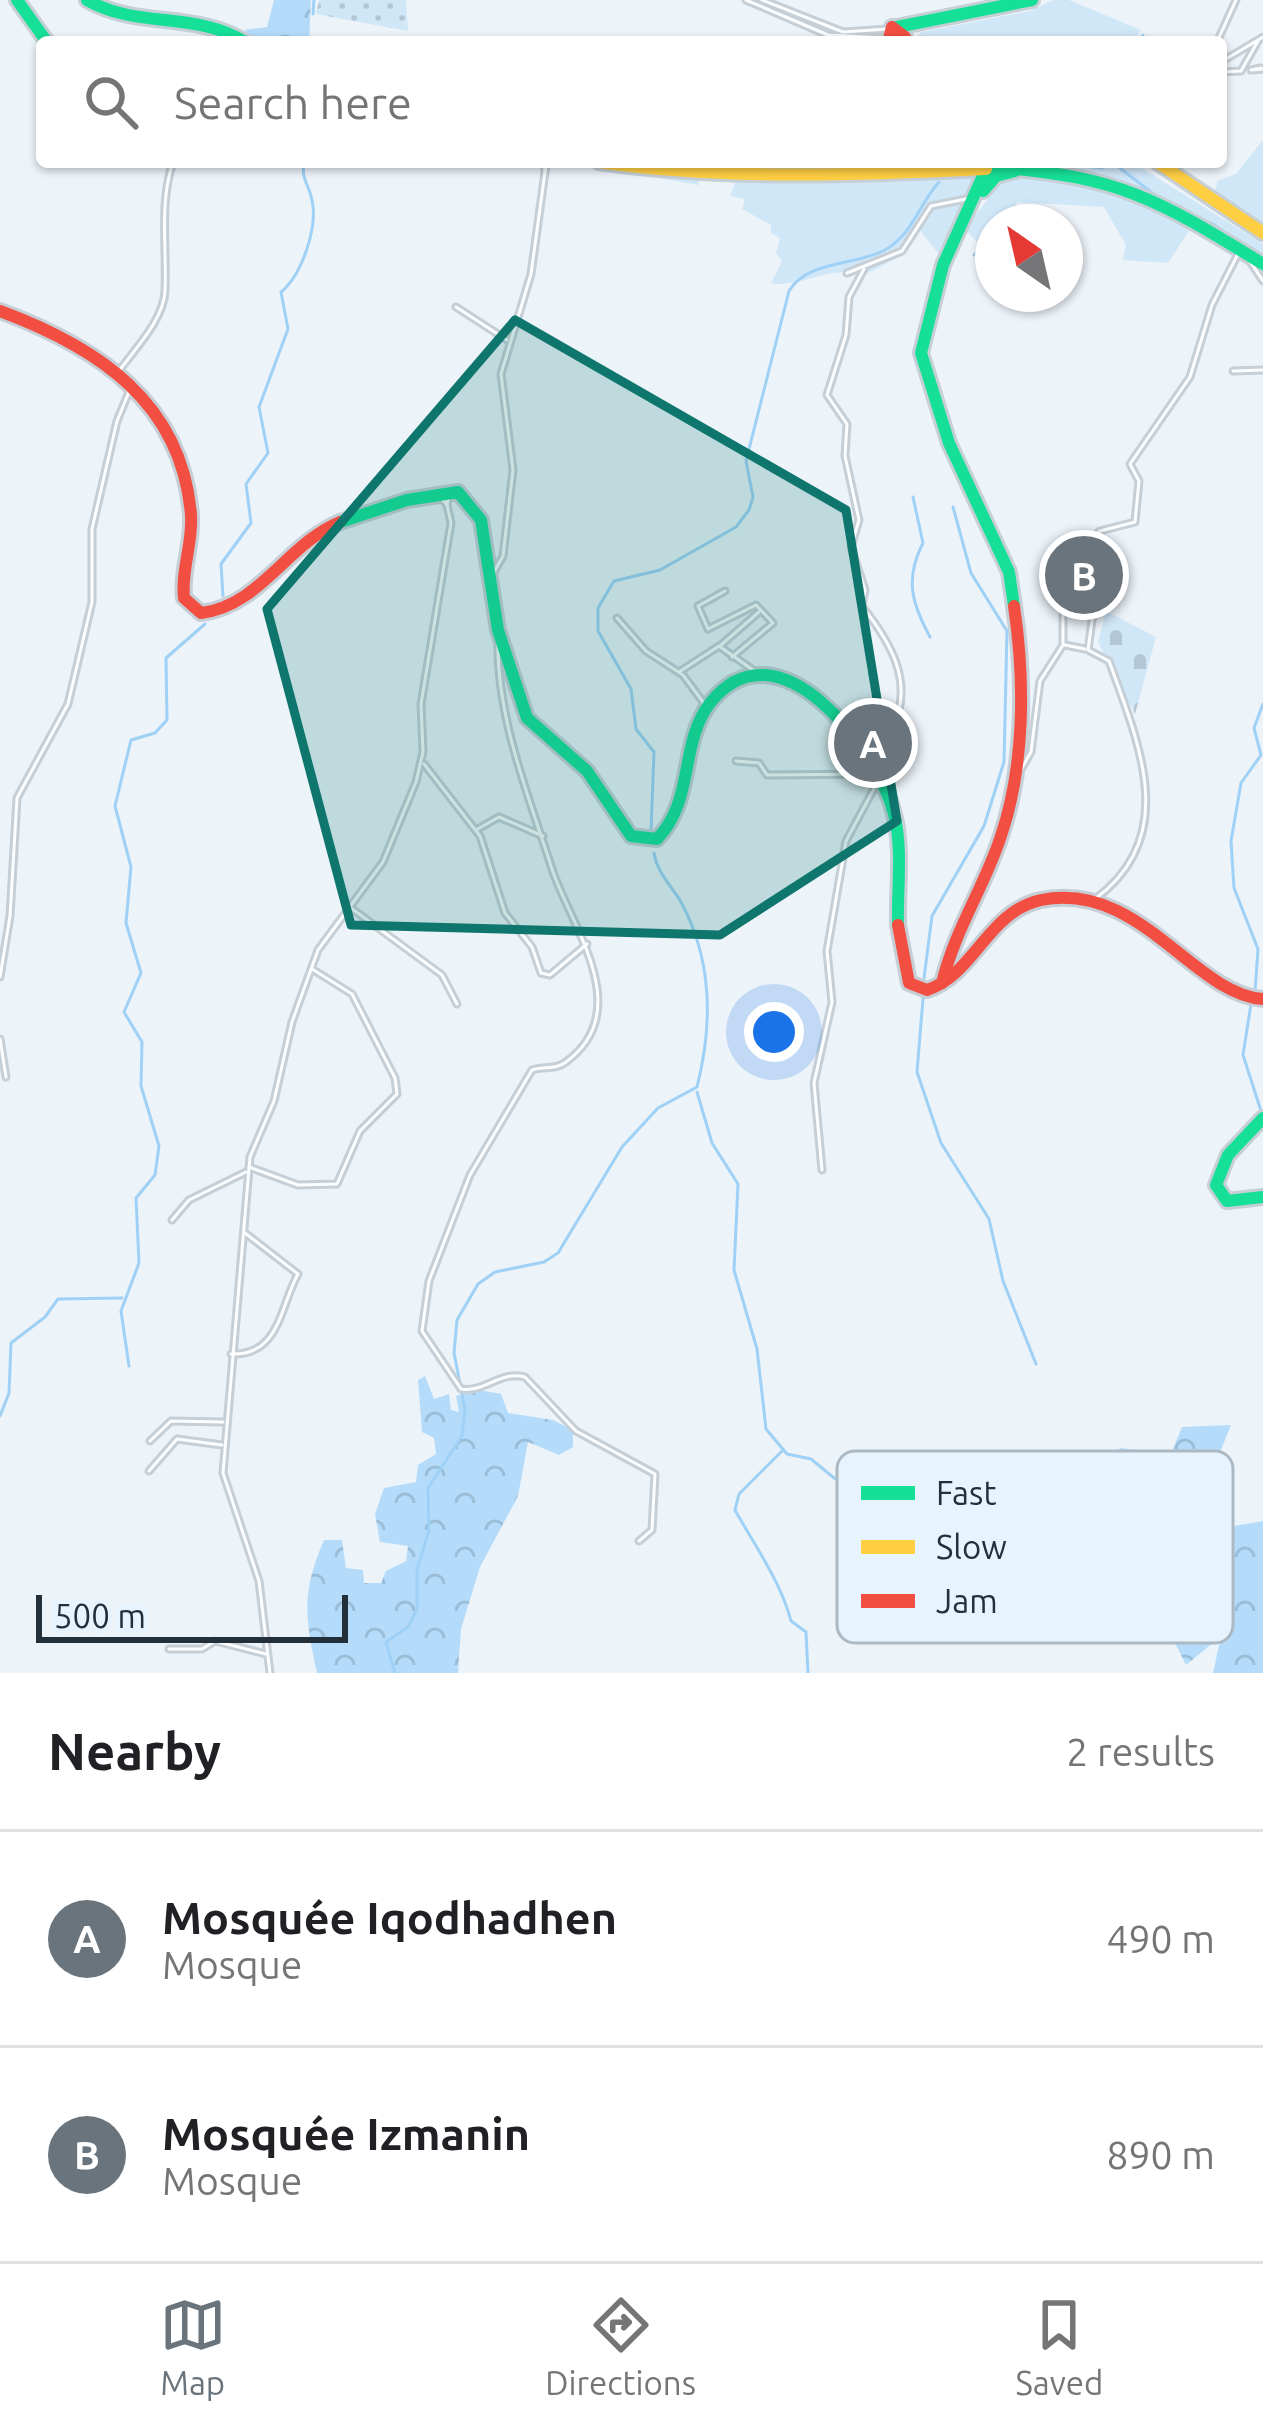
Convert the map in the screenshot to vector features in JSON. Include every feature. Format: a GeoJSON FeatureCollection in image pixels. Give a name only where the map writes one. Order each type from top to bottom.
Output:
{"type":"FeatureCollection","features":[{"type":"Feature","properties":{"kind":"street"},"geometry":{"type":"LineString","coordinates":[[17,0],[43,36]]}},
{"type":"Feature","properties":{"kind":"street"},"geometry":{"type":"LineString","coordinates":[[87,0],[135,22],[214,22],[236,36]]}},
{"type":"Feature","properties":{"kind":"street"},"geometry":{"type":"LineString","coordinates":[[747,0],[810,24],[882,36]]}},
{"type":"Feature","properties":{"kind":"street"},"geometry":{"type":"LineString","coordinates":[[761,0],[780,11]]}},
{"type":"Feature","properties":{"kind":"street"},"geometry":{"type":"LineString","coordinates":[[895,36],[1032,0]]}},
{"type":"Feature","properties":{"kind":"street"},"geometry":{"type":"LineString","coordinates":[[1219,36],[1236,0]]}},
{"type":"Feature","properties":{"kind":"street"},"geometry":{"type":"LineString","coordinates":[[1227,58],[1260,39]]}},
{"type":"Feature","properties":{"kind":"street"},"geometry":{"type":"LineString","coordinates":[[1227,72],[1241,71],[1260,39]]}},
{"type":"Feature","properties":{"kind":"street"},"geometry":{"type":"LineString","coordinates":[[118,371],[152,326],[164,296],[163,190],[171,168]]}},
{"type":"Feature","properties":{"kind":"street"},"geometry":{"type":"LineString","coordinates":[[492,576],[503,556],[513,470],[501,374],[531,274],[545,168]]}},
{"type":"Feature","properties":{"kind":"street"},"geometry":{"type":"LineString","coordinates":[[641,168],[1072,173],[1118,184],[1263,264]]}},
{"type":"Feature","properties":{"kind":"street"},"geometry":{"type":"LineString","coordinates":[[1166,168],[1263,232]]}},
{"type":"Feature","properties":{"kind":"street"},"geometry":{"type":"LineString","coordinates":[[942,985],[945,959],[1000,840],[1016,776],[1021,652],[1010,572],[949,443],[921,353],[924,322],[943,265],[991,174]]}},
{"type":"Feature","properties":{"kind":"street"},"geometry":{"type":"LineString","coordinates":[[847,273],[902,251],[931,206],[978,197]]}},
{"type":"Feature","properties":{"kind":"street"},"geometry":{"type":"LineString","coordinates":[[1243,252],[1263,281]]}},
{"type":"Feature","properties":{"kind":"street"},"geometry":{"type":"LineString","coordinates":[[1016,776],[1031,752],[1040,681],[1063,645],[1063,591],[1100,531],[1135,522],[1139,481],[1130,464],[1190,377],[1212,305],[1243,252]]}},
{"type":"Feature","properties":{"kind":"street"},"geometry":{"type":"LineString","coordinates":[[856,738],[892,729],[902,688],[889,645],[862,606],[866,593],[851,547],[859,520],[845,456],[848,424],[827,394],[846,335],[849,297],[864,269]]}},
{"type":"Feature","properties":{"kind":"street"},"geometry":{"type":"LineString","coordinates":[[456,307],[509,341]]}},
{"type":"Feature","properties":{"kind":"street"},"geometry":{"type":"LineString","coordinates":[[0,310],[65,335],[133,382],[158,411],[179,457],[192,528],[182,588],[190,605],[201,613],[235,602],[316,533],[444,491],[466,496],[477,510],[492,576],[504,716],[553,872],[588,943],[596,991],[586,1039],[564,1064],[532,1070],[491,1131],[429,1281],[422,1331],[463,1390],[506,1376],[525,1377],[575,1431],[652,1471],[658,1483],[654,1519],[650,1533],[639,1540]]}},
{"type":"Feature","properties":{"kind":"street"},"geometry":{"type":"LineString","coordinates":[[1233,371],[1263,370]]}},
{"type":"Feature","properties":{"kind":"street"},"geometry":{"type":"LineString","coordinates":[[0,977],[16,798],[68,704],[92,602],[92,529],[118,421],[133,382]]}},
{"type":"Feature","properties":{"kind":"street"},"geometry":{"type":"LineString","coordinates":[[270,1673],[259,1581],[224,1483],[225,1422],[249,1169],[274,1101],[311,968],[388,853],[422,761],[421,704],[452,524],[444,491]]}},
{"type":"Feature","properties":{"kind":"street"},"geometry":{"type":"LineString","coordinates":[[444,491],[447,506]]}},
{"type":"Feature","properties":{"kind":"street"},"geometry":{"type":"LineString","coordinates":[[1081,558],[1096,591],[1088,650]]}},
{"type":"Feature","properties":{"kind":"street"},"geometry":{"type":"LineString","coordinates":[[724,591],[698,606],[708,629],[754,605],[773,623],[732,657]]}},
{"type":"Feature","properties":{"kind":"street"},"geometry":{"type":"LineString","coordinates":[[679,672],[762,610]]}},
{"type":"Feature","properties":{"kind":"street"},"geometry":{"type":"LineString","coordinates":[[617,618],[646,651],[679,672],[706,707]]}},
{"type":"Feature","properties":{"kind":"street"},"geometry":{"type":"LineString","coordinates":[[498,630],[531,726],[587,771],[618,821],[639,840],[657,839],[678,818],[706,707],[732,685],[764,679]]}},
{"type":"Feature","properties":{"kind":"street"},"geometry":{"type":"LineString","coordinates":[[1063,645],[1088,650],[1108,662],[1148,785],[1139,841],[1127,870],[1092,901]]}},
{"type":"Feature","properties":{"kind":"street"},"geometry":{"type":"LineString","coordinates":[[719,646],[764,679],[819,694],[856,738],[879,776],[898,837],[903,975],[916,987],[942,985],[1012,911],[1058,897],[1092,901],[1169,944],[1241,996],[1263,999]]}},
{"type":"Feature","properties":{"kind":"street"},"geometry":{"type":"LineString","coordinates":[[422,761],[476,830],[505,913],[532,947],[541,973],[550,975],[588,943]]}},
{"type":"Feature","properties":{"kind":"street"},"geometry":{"type":"LineString","coordinates":[[736,761],[760,763],[767,775],[879,776]]}},
{"type":"Feature","properties":{"kind":"street"},"geometry":{"type":"LineString","coordinates":[[822,1170],[814,1082],[832,1002],[827,951],[846,841],[879,776]]}},
{"type":"Feature","properties":{"kind":"street"},"geometry":{"type":"LineString","coordinates":[[476,830],[499,817],[544,837]]}},
{"type":"Feature","properties":{"kind":"street"},"geometry":{"type":"LineString","coordinates":[[350,907],[442,975],[457,1004]]}},
{"type":"Feature","properties":{"kind":"street"},"geometry":{"type":"LineString","coordinates":[[172,1220],[189,1200],[249,1169],[298,1185],[337,1184],[360,1131],[397,1094],[395,1078],[352,994],[311,968]]}},
{"type":"Feature","properties":{"kind":"street"},"geometry":{"type":"LineString","coordinates":[[0,1040],[6,1077]]}},
{"type":"Feature","properties":{"kind":"street"},"geometry":{"type":"LineString","coordinates":[[1263,1118],[1228,1155],[1216,1185],[1227,1201],[1263,1197]]}},
{"type":"Feature","properties":{"kind":"street"},"geometry":{"type":"LineString","coordinates":[[231,1354],[246,1353],[272,1336],[298,1274],[243,1232]]}},
{"type":"Feature","properties":{"kind":"street"},"geometry":{"type":"LineString","coordinates":[[150,1441],[171,1421],[225,1422]]}},
{"type":"Feature","properties":{"kind":"street"},"geometry":{"type":"LineString","coordinates":[[148,1471],[177,1439],[224,1445]]}},
{"type":"Feature","properties":{"kind":"street"},"geometry":{"type":"LineString","coordinates":[[169,1649],[202,1649],[220,1642],[268,1654]]}},
{"type":"Feature","properties":{"kind":"highlighted area"},"geometry":{"type":"Polygon","coordinates":[[[515,320],[846,510],[897,821],[720,935],[351,925],[267,609],[515,320]]]}},
{"type":"Feature","properties":{"kind":"green space"},"geometry":{"type":"Polygon","coordinates":[[[274,0],[311,0],[309,36],[250,36],[244,30],[267,27],[274,0]]]}},
{"type":"Feature","properties":{"kind":"green space"},"geometry":{"type":"Polygon","coordinates":[[[319,0],[406,0],[408,31],[316,14],[319,0]]]}},
{"type":"Feature","properties":{"kind":"green space"},"geometry":{"type":"Polygon","coordinates":[[[1053,0],[1069,0],[1141,30],[1138,36],[916,36],[922,32],[1030,11],[1053,0]]]}},
{"type":"Feature","properties":{"kind":"green space"},"geometry":{"type":"Polygon","coordinates":[[[1263,140],[1263,222],[1215,191],[1217,181],[1236,174],[1263,140]]]}},
{"type":"Feature","properties":{"kind":"green space"},"geometry":{"type":"Polygon","coordinates":[[[604,168],[978,168],[977,185],[938,253],[919,229],[903,255],[862,276],[839,272],[782,284],[771,283],[782,261],[776,253],[780,238],[771,233],[771,225],[742,209],[745,199],[730,196],[737,178],[701,178],[698,185],[604,168]]]}},
{"type":"Feature","properties":{"kind":"green space"},"geometry":{"type":"Polygon","coordinates":[[[1003,168],[1142,168],[1263,244],[1263,277],[1196,220],[1168,263],[1123,260],[1126,245],[1104,207],[984,204],[1001,182],[1003,168]]]}},
{"type":"Feature","properties":{"kind":"green space"},"geometry":{"type":"Polygon","coordinates":[[[975,216],[975,240],[965,229],[975,216]]]}},
{"type":"Feature","properties":{"kind":"green space"},"geometry":{"type":"Polygon","coordinates":[[[1106,611],[1156,637],[1135,714],[1098,642],[1106,611]]]}},
{"type":"Feature","properties":{"kind":"green space"},"geometry":{"type":"Polygon","coordinates":[[[425,1376],[434,1399],[449,1394],[451,1410],[459,1412],[456,1396],[474,1389],[501,1394],[508,1413],[553,1420],[573,1430],[573,1447],[559,1455],[528,1442],[518,1496],[480,1567],[461,1629],[458,1673],[317,1673],[307,1605],[324,1540],[342,1540],[346,1568],[363,1570],[364,1583],[381,1583],[386,1571],[406,1561],[408,1546],[380,1542],[375,1514],[384,1488],[416,1482],[418,1465],[436,1454],[434,1438],[422,1432],[418,1380],[425,1376]]]}},
{"type":"Feature","properties":{"kind":"green space"},"geometry":{"type":"Polygon","coordinates":[[[1231,1425],[1221,1451],[1172,1451],[1182,1427],[1231,1425]]]}},
{"type":"Feature","properties":{"kind":"green space"},"geometry":{"type":"Polygon","coordinates":[[[1263,1521],[1263,1673],[1213,1673],[1219,1643],[1233,1643],[1233,1525],[1263,1521]]]}},
{"type":"Feature","properties":{"kind":"green space"},"geometry":{"type":"Polygon","coordinates":[[[1175,1643],[1213,1643],[1186,1665],[1175,1643]]]}},
{"type":"Feature","properties":{"kind":"waterway"},"geometry":{"type":"LineString","coordinates":[[313,14],[314,0]]}},
{"type":"Feature","properties":{"kind":"waterway"},"geometry":{"type":"LineString","coordinates":[[223,596],[221,564],[251,523],[246,484],[268,453],[259,407],[288,329],[281,292],[302,263],[310,236],[313,211],[304,168]]}},
{"type":"Feature","properties":{"kind":"waterway"},"geometry":{"type":"LineString","coordinates":[[1120,168],[1160,199]]}},
{"type":"Feature","properties":{"kind":"waterway"},"geometry":{"type":"LineString","coordinates":[[651,832],[654,752],[636,729],[631,689],[598,631],[598,608],[614,581],[660,570],[736,527],[753,497],[746,461],[789,291],[808,274],[873,255],[895,243],[939,182]]}},
{"type":"Feature","properties":{"kind":"waterway"},"geometry":{"type":"LineString","coordinates":[[1191,216],[1213,224],[1244,248]]}},
{"type":"Feature","properties":{"kind":"waterway"},"geometry":{"type":"LineString","coordinates":[[913,497],[923,543],[914,568],[913,590],[930,637]]}},
{"type":"Feature","properties":{"kind":"waterway"},"geometry":{"type":"LineString","coordinates":[[924,978],[932,916],[984,826],[1004,762],[1007,631],[971,573],[953,507]]}},
{"type":"Feature","properties":{"kind":"waterway"},"geometry":{"type":"LineString","coordinates":[[129,1366],[121,1311],[139,1263],[136,1198],[155,1175],[159,1146],[141,1086],[142,1042],[124,1012],[141,973],[126,923],[131,867],[115,806],[131,740],[155,733],[167,720],[166,658],[205,624]]}},
{"type":"Feature","properties":{"kind":"waterway"},"geometry":{"type":"LineString","coordinates":[[1255,992],[1258,949],[1234,888],[1231,841],[1241,783],[1261,755],[1254,728],[1263,704]]}},
{"type":"Feature","properties":{"kind":"waterway"},"geometry":{"type":"LineString","coordinates":[[395,1673],[386,1642],[408,1627],[417,1609],[417,1570],[429,1530],[428,1488],[462,1436],[465,1409],[454,1353],[457,1320],[478,1284],[495,1272],[544,1262],[558,1253],[622,1147],[658,1108],[697,1087],[706,1040],[704,970],[692,924],[654,853]]}},
{"type":"Feature","properties":{"kind":"waterway"},"geometry":{"type":"LineString","coordinates":[[923,999],[917,1072],[941,1143],[989,1219],[1003,1281],[1036,1364]]}},
{"type":"Feature","properties":{"kind":"waterway"},"geometry":{"type":"LineString","coordinates":[[1251,1004],[1243,1055],[1262,1114]]}},
{"type":"Feature","properties":{"kind":"waterway"},"geometry":{"type":"LineString","coordinates":[[697,1092],[712,1143],[738,1184],[734,1270],[757,1349],[766,1429],[787,1454],[811,1459],[837,1479]]}},
{"type":"Feature","properties":{"kind":"waterway"},"geometry":{"type":"LineString","coordinates":[[0,1416],[9,1393],[11,1343],[45,1317],[58,1299],[122,1298]]}},
{"type":"Feature","properties":{"kind":"waterway"},"geometry":{"type":"LineString","coordinates":[[782,1451],[739,1494],[735,1510],[774,1578],[791,1621],[806,1632],[808,1673]]}},
{"type":"Feature","properties":{"kind":"traffic: fast"},"geometry":{"type":"LineString","coordinates":[[17,0],[43,36]]}},
{"type":"Feature","properties":{"kind":"traffic: fast"},"geometry":{"type":"LineString","coordinates":[[87,0],[126,14],[207,26],[234,36]]}},
{"type":"Feature","properties":{"kind":"traffic: fast"},"geometry":{"type":"LineString","coordinates":[[897,27],[1032,0]]}},
{"type":"Feature","properties":{"kind":"traffic: fast"},"geometry":{"type":"LineString","coordinates":[[990,168],[986,169],[943,265],[921,353],[949,443],[1009,572],[1014,606]]}},
{"type":"Feature","properties":{"kind":"traffic: fast"},"geometry":{"type":"LineString","coordinates":[[1006,168],[1075,177],[1136,195],[1263,264]]}},
{"type":"Feature","properties":{"kind":"traffic: fast"},"geometry":{"type":"LineString","coordinates":[[983,191],[996,176],[1015,171]]}},
{"type":"Feature","properties":{"kind":"traffic: fast"},"geometry":{"type":"LineString","coordinates":[[340,522],[407,500],[458,492],[481,520],[498,630],[527,718],[587,771],[631,836],[657,839],[669,824],[700,719],[710,703],[737,680],[765,675],[794,683],[822,702],[868,758],[894,814],[898,925]]}},
{"type":"Feature","properties":{"kind":"traffic: fast"},"geometry":{"type":"LineString","coordinates":[[1263,1118],[1228,1155],[1216,1185],[1227,1201],[1263,1197]]}},
{"type":"Feature","properties":{"kind":"traffic: slow"},"geometry":{"type":"LineString","coordinates":[[647,168],[743,174],[986,169]]}},
{"type":"Feature","properties":{"kind":"traffic: slow"},"geometry":{"type":"LineString","coordinates":[[1166,168],[1263,233]]}},
{"type":"Feature","properties":{"kind":"traffic: jam"},"geometry":{"type":"LineString","coordinates":[[890,36],[892,27],[904,36]]}},
{"type":"Feature","properties":{"kind":"traffic: jam"},"geometry":{"type":"LineString","coordinates":[[0,311],[70,342],[101,362],[152,410],[184,475],[191,515],[184,598],[201,613],[240,599],[304,545],[340,522]]}},
{"type":"Feature","properties":{"kind":"traffic: jam"},"geometry":{"type":"LineString","coordinates":[[942,983],[1001,836],[1015,781],[1021,693],[1014,606]]}},
{"type":"Feature","properties":{"kind":"traffic: jam"},"geometry":{"type":"LineString","coordinates":[[898,925],[909,983],[927,990],[957,971],[1007,917],[1023,907],[1041,900],[1076,898],[1107,906],[1136,921],[1213,979],[1263,999]]}},
{"type":"Feature","properties":{"kind":"place","name":"Mosquée Izmanin"},"geometry":{"type":"Point","coordinates":[1084,575]}},
{"type":"Feature","properties":{"kind":"place","name":"Mosquée Iqodhadhen"},"geometry":{"type":"Point","coordinates":[873,743]}}]}
